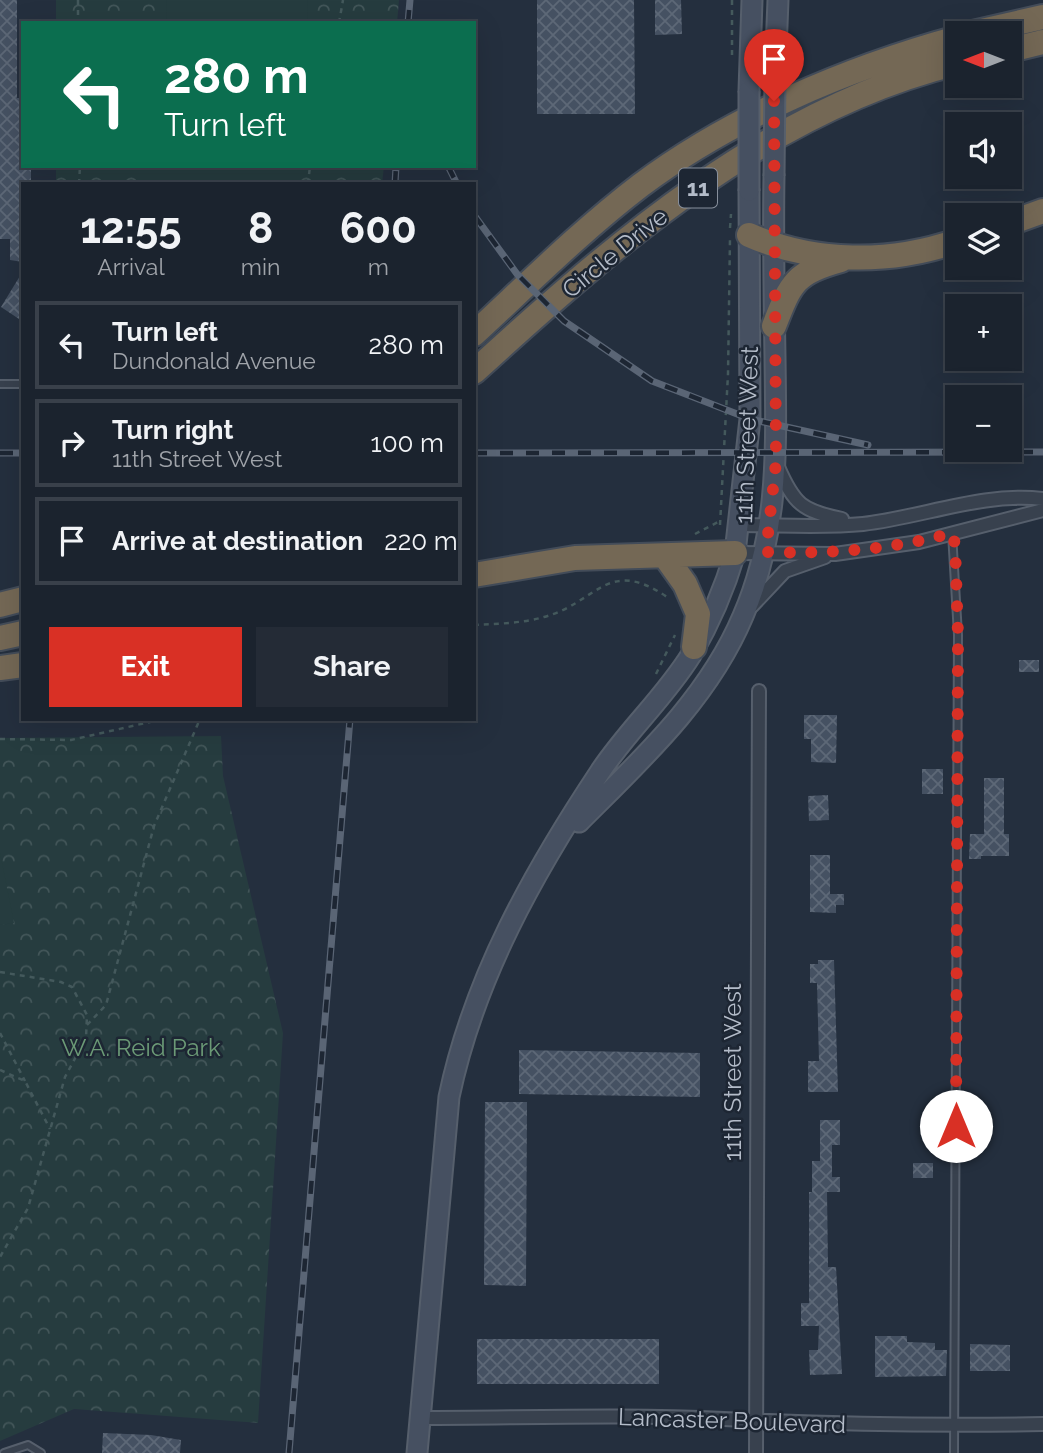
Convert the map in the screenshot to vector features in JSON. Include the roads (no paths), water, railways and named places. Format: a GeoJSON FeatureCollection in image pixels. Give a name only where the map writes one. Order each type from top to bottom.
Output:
{"type":"FeatureCollection","features":[{"type":"Feature","properties":{"kind":"highway"},"geometry":{"type":"LineString","coordinates":[[1022,22],[1043,17]]}},
{"type":"Feature","properties":{"kind":"highway","name":"Circle Drive"},"geometry":{"type":"LineString","coordinates":[[476,332],[640,186],[696,148],[826,82],[945,42]]}},
{"type":"Feature","properties":{"kind":"highway"},"geometry":{"type":"LineString","coordinates":[[1022,47],[1043,42]]}},
{"type":"Feature","properties":{"kind":"highway","name":"Circle Drive"},"geometry":{"type":"LineString","coordinates":[[476,370],[636,232],[790,128],[910,75],[945,66]]}},
{"type":"Feature","properties":{"kind":"highway"},"geometry":{"type":"LineString","coordinates":[[1022,219],[1043,211]]}},
{"type":"Feature","properties":{"kind":"highway"},"geometry":{"type":"LineString","coordinates":[[749,235],[773,246],[845,258],[914,254],[945,245]]}},
{"type":"Feature","properties":{"kind":"highway"},"geometry":{"type":"LineString","coordinates":[[774,326],[789,288],[811,268],[845,258]]}},
{"type":"Feature","properties":{"kind":"highway"},"geometry":{"type":"LineString","coordinates":[[476,575],[575,558],[726,553]]}},
{"type":"Feature","properties":{"kind":"highway"},"geometry":{"type":"LineString","coordinates":[[664,556],[675,595],[698,614],[685,639]]}},
{"type":"Feature","properties":{"kind":"highway"},"geometry":{"type":"LineString","coordinates":[[0,606],[21,600]]}},
{"type":"Feature","properties":{"kind":"highway"},"geometry":{"type":"LineString","coordinates":[[0,638],[21,633]]}},
{"type":"Feature","properties":{"kind":"highway"},"geometry":{"type":"LineString","coordinates":[[0,668],[21,664]]}},
{"type":"Feature","properties":{"kind":"main road","name":"11th Street West"},"geometry":{"type":"LineString","coordinates":[[417,1453],[445,1139],[457,1058],[476,999],[504,934],[525,894],[600,771],[729,574],[726,553],[740,525],[750,419],[749,91],[752,0]]}},
{"type":"Feature","properties":{"kind":"main road","name":"11th Street West"},"geometry":{"type":"LineString","coordinates":[[558,842],[660,741],[705,683],[742,619],[766,552],[776,462],[773,246],[778,0]]}},
{"type":"Feature","properties":{"kind":"street"},"geometry":{"type":"LineString","coordinates":[[776,462],[790,495],[801,507],[863,524]]}},
{"type":"Feature","properties":{"kind":"street"},"geometry":{"type":"LineString","coordinates":[[740,525],[863,524],[964,504],[1028,497],[1043,499]]}},
{"type":"Feature","properties":{"kind":"street"},"geometry":{"type":"LineString","coordinates":[[726,553],[835,554],[919,542],[1043,510]]}},
{"type":"Feature","properties":{"kind":"street"},"geometry":{"type":"LineString","coordinates":[[742,619],[785,571],[835,554]]}},
{"type":"Feature","properties":{"kind":"street","name":"11th Street West"},"geometry":{"type":"LineString","coordinates":[[756,1453],[759,691]]}},
{"type":"Feature","properties":{"kind":"street","name":"Lancaster Boulevard"},"geometry":{"type":"LineString","coordinates":[[420,1418],[588,1417],[756,1422],[1043,1424]]}},
{"type":"Feature","properties":{"kind":"lane"},"geometry":{"type":"LineString","coordinates":[[0,384],[21,384]]}},
{"type":"Feature","properties":{"kind":"lane"},"geometry":{"type":"LineString","coordinates":[[952,533],[958,635],[954,1453]]}},
{"type":"Feature","properties":{"kind":"lane"},"geometry":{"type":"LineString","coordinates":[[4,1453],[28,1446],[41,1453]]}},
{"type":"Feature","properties":{"kind":"railway"},"geometry":{"type":"LineString","coordinates":[[408,21],[410,0]]}},
{"type":"Feature","properties":{"kind":"railway"},"geometry":{"type":"LineString","coordinates":[[395,182],[396,168]]}},
{"type":"Feature","properties":{"kind":"railway"},"geometry":{"type":"LineString","coordinates":[[449,168],[456,182]]}},
{"type":"Feature","properties":{"kind":"railway"},"geometry":{"type":"LineString","coordinates":[[476,218],[517,274],[564,321],[652,381],[750,419],[868,445]]}},
{"type":"Feature","properties":{"kind":"railway"},"geometry":{"type":"LineString","coordinates":[[476,453],[1043,452]]}},
{"type":"Feature","properties":{"kind":"railway"},"geometry":{"type":"LineString","coordinates":[[0,453],[21,453]]}},
{"type":"Feature","properties":{"kind":"railway"},"geometry":{"type":"LineString","coordinates":[[289,1453],[350,721]]}},
{"type":"Feature","properties":{"kind":"park label","name":"W.A. Reid Park"},"geometry":{"type":"Point","coordinates":[141,1048]}}]}
